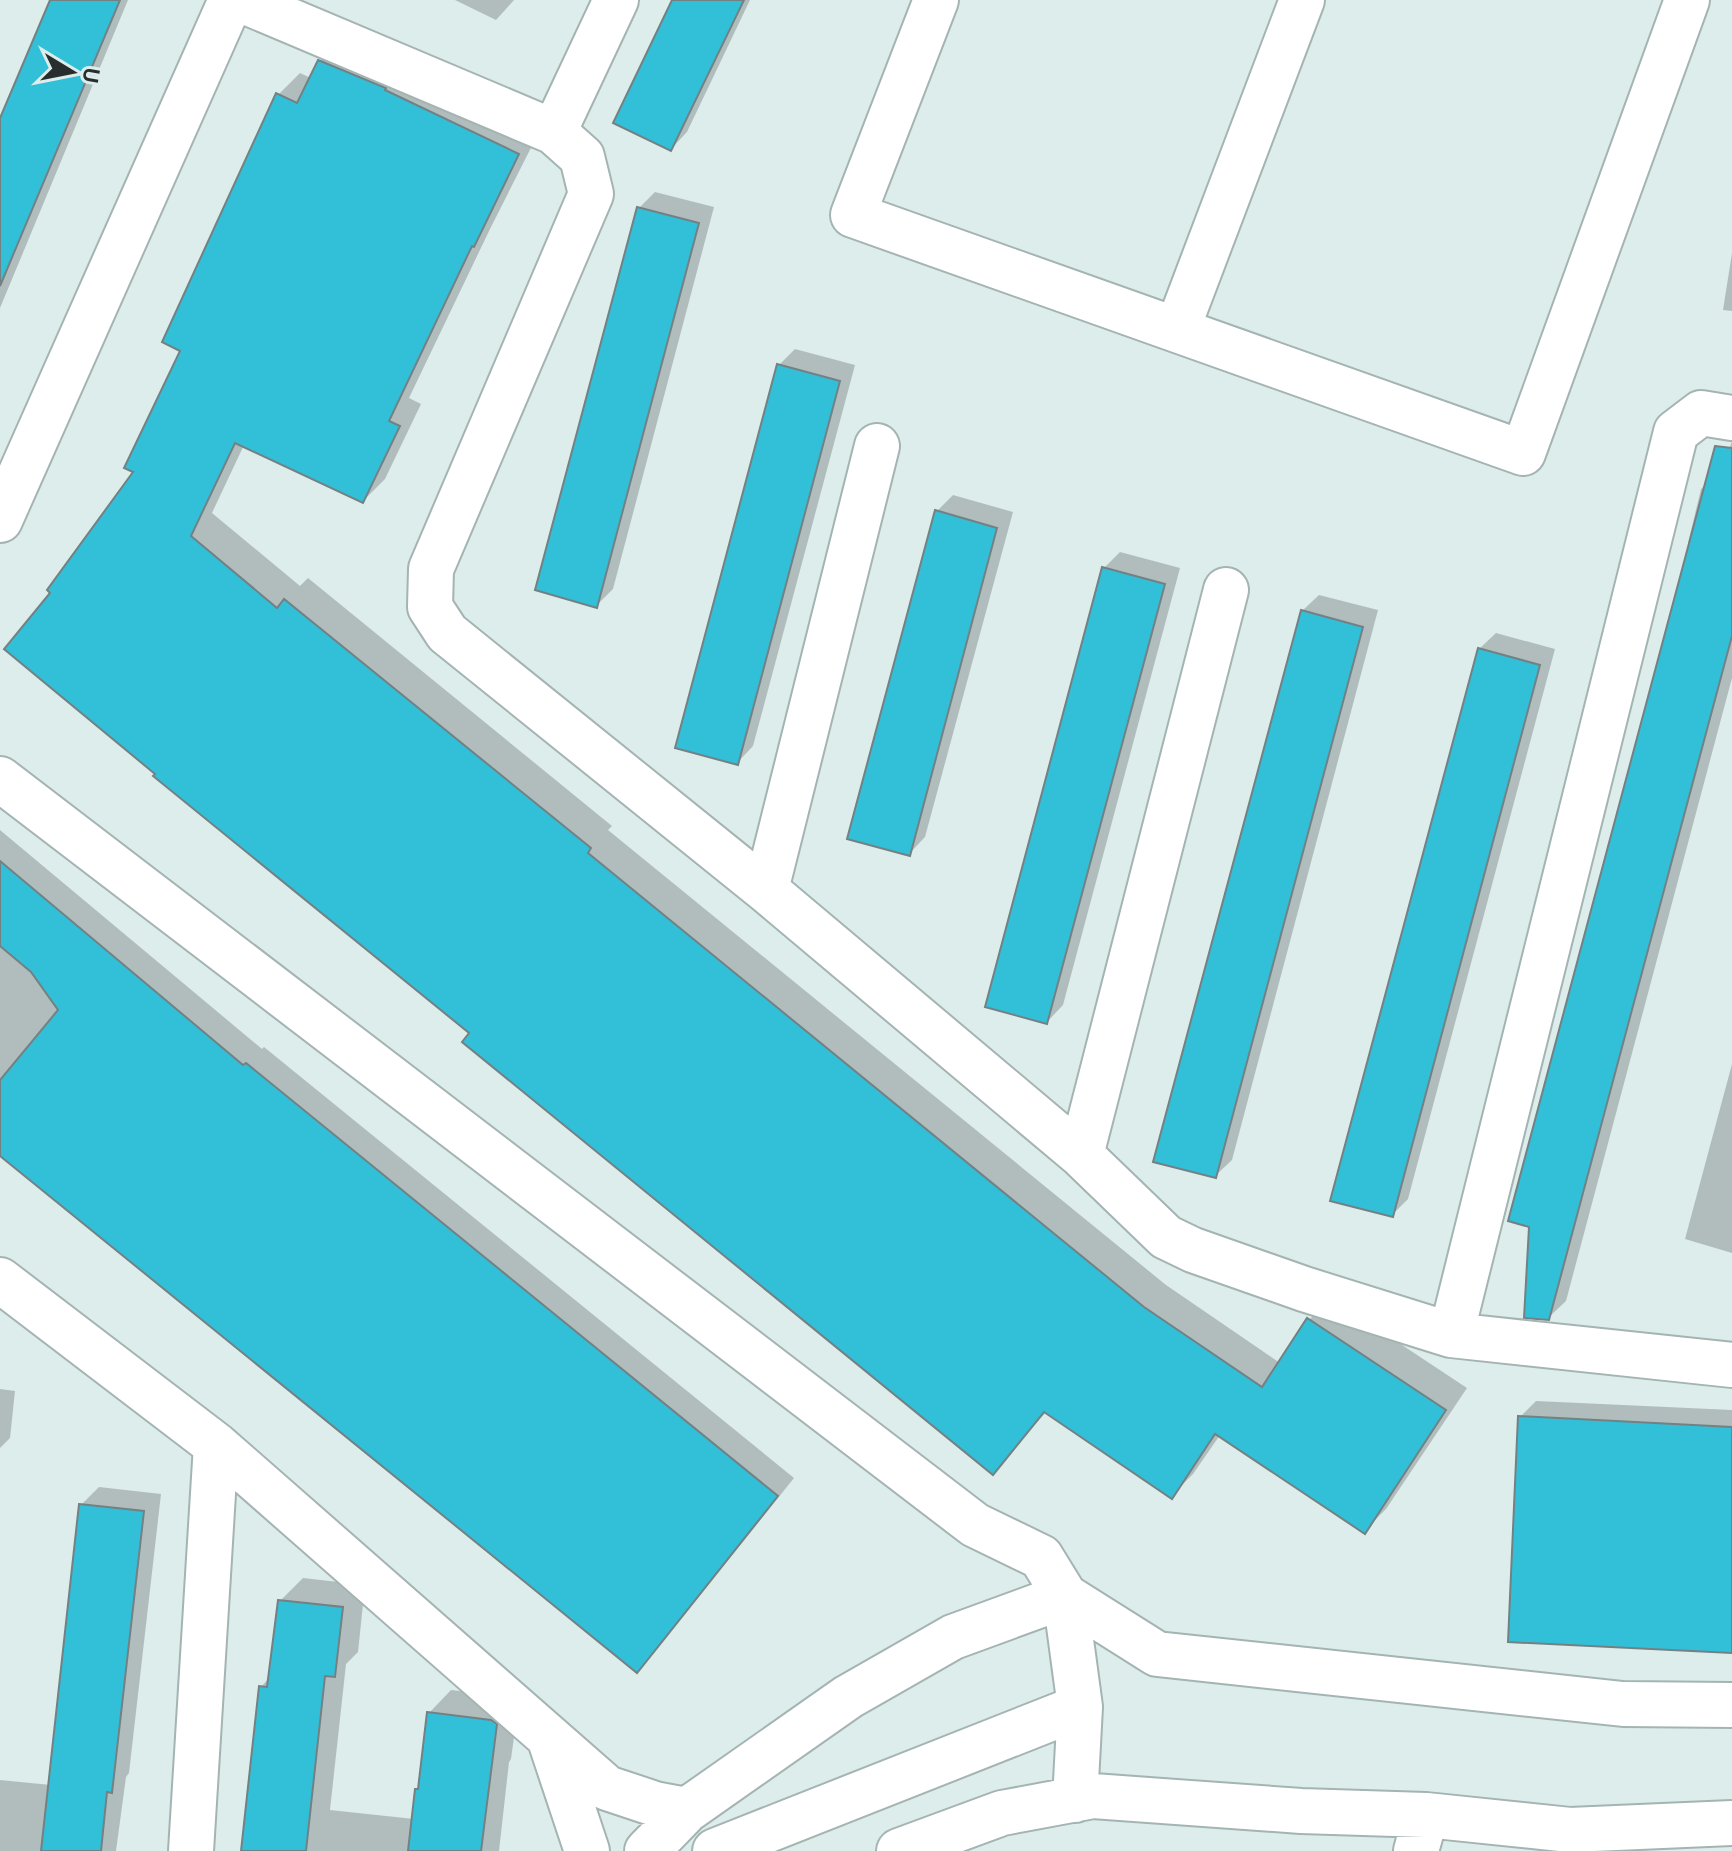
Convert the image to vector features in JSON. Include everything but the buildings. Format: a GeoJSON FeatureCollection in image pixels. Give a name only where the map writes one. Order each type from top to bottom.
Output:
{"type":"FeatureCollection","features":[{"type":"Feature","properties":{"kind":"street"},"geometry":{"type":"LineString","coordinates":[[0,520],[231,0]]}},
{"type":"Feature","properties":{"kind":"street"},"geometry":{"type":"LineString","coordinates":[[241,0],[554,132],[582,157],[591,194],[431,569],[430,607],[447,633],[766,890],[1081,1155],[1166,1237],[1193,1250],[1304,1289],[1451,1335],[1732,1365]]}},
{"type":"Feature","properties":{"kind":"street"},"geometry":{"type":"LineString","coordinates":[[554,132],[616,0]]}},
{"type":"Feature","properties":{"kind":"street"},"geometry":{"type":"LineString","coordinates":[[936,0],[853,215],[1523,453],[1687,0]]}},
{"type":"Feature","properties":{"kind":"street"},"geometry":{"type":"LineString","coordinates":[[1177,330],[1302,0]]}},
{"type":"Feature","properties":{"kind":"street"},"geometry":{"type":"LineString","coordinates":[[1451,1335],[1676,432],[1701,413],[1732,418]]}},
{"type":"Feature","properties":{"kind":"street"},"geometry":{"type":"LineString","coordinates":[[766,890],[877,446]]}},
{"type":"Feature","properties":{"kind":"street"},"geometry":{"type":"LineString","coordinates":[[1081,1155],[1226,590]]}},
{"type":"Feature","properties":{"kind":"street"},"geometry":{"type":"LineString","coordinates":[[0,779],[975,1525],[1041,1557],[1065,1596],[1080,1707],[1075,1800]]}},
{"type":"Feature","properties":{"kind":"street"},"geometry":{"type":"LineString","coordinates":[[0,1280],[216,1445],[607,1788],[655,1804],[687,1810]]}},
{"type":"Feature","properties":{"kind":"street"},"geometry":{"type":"LineString","coordinates":[[191,1851],[216,1445]]}},
{"type":"Feature","properties":{"kind":"street"},"geometry":{"type":"LineString","coordinates":[[1065,1596],[1157,1654],[1623,1704],[1732,1705]]}},
{"type":"Feature","properties":{"kind":"street"},"geometry":{"type":"LineString","coordinates":[[647,1851],[687,1810],[860,1690],[953,1637],[1065,1596]]}},
{"type":"Feature","properties":{"kind":"street"},"geometry":{"type":"LineString","coordinates":[[715,1851],[1080,1707]]}},
{"type":"Feature","properties":{"kind":"street"},"geometry":{"type":"LineString","coordinates":[[550,1740],[587,1851]]}},
{"type":"Feature","properties":{"kind":"street"},"geometry":{"type":"LineString","coordinates":[[899,1851],[1002,1813],[1093,1796],[1301,1811],[1421,1833],[1558,1840],[1732,1823]]}}]}
